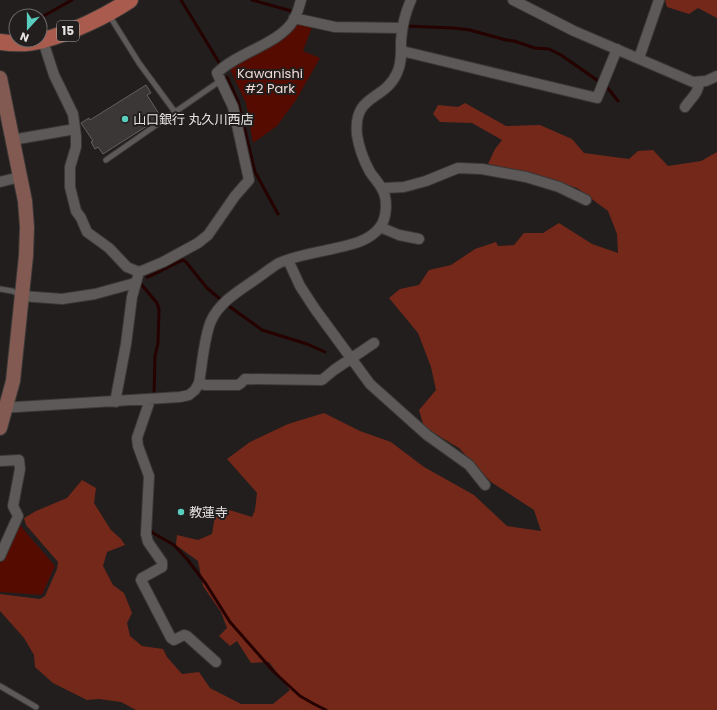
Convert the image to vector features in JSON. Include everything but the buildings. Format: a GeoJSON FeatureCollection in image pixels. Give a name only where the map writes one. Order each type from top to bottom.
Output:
{"type":"FeatureCollection","features":[{"type":"Feature","properties":{"kind":"main road","name":"15"},"geometry":{"type":"LineString","coordinates":[[48,38],[78,28],[130,0]]}},
{"type":"Feature","properties":{"kind":"main road"},"geometry":{"type":"LineString","coordinates":[[0,78],[25,201],[27,227],[14,375],[3,408],[0,428]]}},
{"type":"Feature","properties":{"kind":"street"},"geometry":{"type":"LineString","coordinates":[[46,48],[54,75],[73,114],[76,147],[70,167],[70,187],[76,211],[87,232],[109,248],[127,267],[139,272],[163,262],[198,243],[208,235],[235,196],[249,180],[233,107],[217,73],[280,34],[293,21],[301,0]]}},
{"type":"Feature","properties":{"kind":"street"},"geometry":{"type":"LineString","coordinates":[[3,408],[150,400],[189,395],[195,390],[198,383],[211,322],[225,303],[278,264],[288,260],[354,244],[367,239],[380,227],[384,218],[385,195],[370,172],[361,152],[357,136],[357,119],[360,110],[367,102],[381,92],[397,74],[402,51],[402,28],[406,10],[411,0]]}},
{"type":"Feature","properties":{"kind":"street"},"geometry":{"type":"LineString","coordinates":[[513,0],[574,31],[693,82],[706,81],[717,76]]}},
{"type":"Feature","properties":{"kind":"street"},"geometry":{"type":"LineString","coordinates":[[639,58],[659,0]]}},
{"type":"Feature","properties":{"kind":"street"},"geometry":{"type":"LineString","coordinates":[[296,15],[335,27],[402,28]]}},
{"type":"Feature","properties":{"kind":"street"},"geometry":{"type":"LineString","coordinates":[[402,51],[597,98],[617,49]]}},
{"type":"Feature","properties":{"kind":"street"},"geometry":{"type":"LineString","coordinates":[[685,107],[695,95],[699,88],[700,82]]}},
{"type":"Feature","properties":{"kind":"street"},"geometry":{"type":"LineString","coordinates":[[12,140],[75,129]]}},
{"type":"Feature","properties":{"kind":"street"},"geometry":{"type":"LineString","coordinates":[[382,189],[404,187],[426,181],[458,168],[482,169],[526,177],[559,187],[586,200]]}},
{"type":"Feature","properties":{"kind":"street"},"geometry":{"type":"LineString","coordinates":[[0,182],[20,177]]}},
{"type":"Feature","properties":{"kind":"street"},"geometry":{"type":"LineString","coordinates":[[380,227],[399,235],[419,239]]}},
{"type":"Feature","properties":{"kind":"street"},"geometry":{"type":"LineString","coordinates":[[288,260],[300,286],[345,363],[427,435],[469,465],[485,485]]}},
{"type":"Feature","properties":{"kind":"street"},"geometry":{"type":"LineString","coordinates":[[116,402],[132,297],[139,272]]}},
{"type":"Feature","properties":{"kind":"street"},"geometry":{"type":"LineString","coordinates":[[22,296],[62,299],[95,294],[135,283]]}},
{"type":"Feature","properties":{"kind":"street"},"geometry":{"type":"LineString","coordinates":[[198,383],[205,385],[238,384],[245,379],[256,378],[322,380],[374,343]]}},
{"type":"Feature","properties":{"kind":"street"},"geometry":{"type":"LineString","coordinates":[[150,400],[137,438],[138,446],[149,476],[146,534],[148,542],[162,562],[162,566],[141,580],[171,638],[174,640],[184,634],[216,662]]}},
{"type":"Feature","properties":{"kind":"street"},"geometry":{"type":"LineString","coordinates":[[0,461],[19,460],[20,469],[13,501],[13,506],[18,516],[1,551]]}},
{"type":"Feature","properties":{"kind":"lane"},"geometry":{"type":"LineString","coordinates":[[108,13],[139,63],[175,112]]}},
{"type":"Feature","properties":{"kind":"lane"},"geometry":{"type":"LineString","coordinates":[[106,160],[220,81]]}},
{"type":"Feature","properties":{"kind":"lane"},"geometry":{"type":"LineString","coordinates":[[0,289],[12,291],[22,296]]}},
{"type":"Feature","properties":{"kind":"lane"},"geometry":{"type":"LineString","coordinates":[[0,686],[36,708]]}},
{"type":"Feature","properties":{"kind":"green space","name":"Kawanishi #2 Park"},"geometry":{"type":"Polygon","coordinates":[[[301,22],[312,27],[303,51],[320,58],[296,100],[277,126],[253,143],[246,103],[229,67],[301,22]]]}},
{"type":"Feature","properties":{"kind":"green space"},"geometry":{"type":"Polygon","coordinates":[[[18,523],[55,566],[42,595],[0,592],[0,563],[18,523]]]}},
{"type":"Feature","properties":{"kind":"shaded area"},"geometry":{"type":"Polygon","coordinates":[[[665,0],[717,0],[717,18],[698,8],[689,14],[667,7],[665,0]]]}},
{"type":"Feature","properties":{"kind":"shaded area"},"geometry":{"type":"Polygon","coordinates":[[[465,103],[506,126],[540,125],[572,139],[584,153],[629,159],[638,151],[653,150],[668,166],[701,161],[717,152],[717,710],[136,710],[121,702],[99,699],[87,700],[53,683],[35,667],[34,655],[24,638],[0,611],[0,594],[40,599],[45,596],[57,569],[58,562],[26,525],[24,518],[36,511],[67,498],[82,480],[96,488],[94,503],[111,530],[125,545],[107,552],[103,566],[113,585],[124,593],[132,613],[127,623],[130,636],[142,646],[163,649],[167,657],[182,674],[199,672],[210,688],[241,704],[273,704],[290,690],[269,662],[251,663],[237,641],[230,646],[219,636],[227,628],[221,612],[203,586],[198,561],[176,545],[177,535],[198,540],[212,534],[215,516],[223,508],[252,517],[255,510],[257,493],[227,459],[250,442],[288,424],[324,413],[360,431],[391,442],[424,467],[474,495],[507,526],[541,531],[534,510],[491,482],[459,448],[424,427],[419,410],[436,390],[431,367],[418,333],[389,298],[400,289],[419,285],[429,270],[451,265],[475,249],[496,242],[498,246],[514,245],[524,233],[543,233],[559,223],[592,244],[618,253],[617,234],[608,211],[577,188],[534,174],[488,164],[495,149],[502,140],[472,123],[440,122],[433,114],[438,105],[458,107],[465,103]]]}},
{"type":"Feature","properties":{"kind":"waterway"},"geometry":{"type":"LineString","coordinates":[[48,14],[72,0]]}},
{"type":"Feature","properties":{"kind":"waterway"},"geometry":{"type":"LineString","coordinates":[[181,0],[220,64]]}},
{"type":"Feature","properties":{"kind":"waterway"},"geometry":{"type":"LineString","coordinates":[[252,0],[295,12]]}},
{"type":"Feature","properties":{"kind":"waterway"},"geometry":{"type":"LineString","coordinates":[[406,26],[470,30],[535,48],[549,49],[561,55],[607,87],[618,101]]}},
{"type":"Feature","properties":{"kind":"waterway"},"geometry":{"type":"LineString","coordinates":[[227,77],[238,101],[255,172],[278,214]]}},
{"type":"Feature","properties":{"kind":"waterway"},"geometry":{"type":"LineString","coordinates":[[147,277],[183,260],[207,288],[262,330],[307,344],[325,352]]}},
{"type":"Feature","properties":{"kind":"waterway"},"geometry":{"type":"LineString","coordinates":[[141,284],[157,303],[159,309],[158,343],[155,356],[154,395]]}},
{"type":"Feature","properties":{"kind":"waterway"},"geometry":{"type":"LineString","coordinates":[[149,527],[153,533],[174,545],[187,559],[206,584],[230,622],[274,672],[300,696],[326,710]]}},
{"type":"Feature","properties":{"kind":"place","name":"山口銀行 丸久川西店"},"geometry":{"type":"Point","coordinates":[125,119]}},
{"type":"Feature","properties":{"kind":"place","name":"教蓮寺"},"geometry":{"type":"Point","coordinates":[181,512]}}]}
